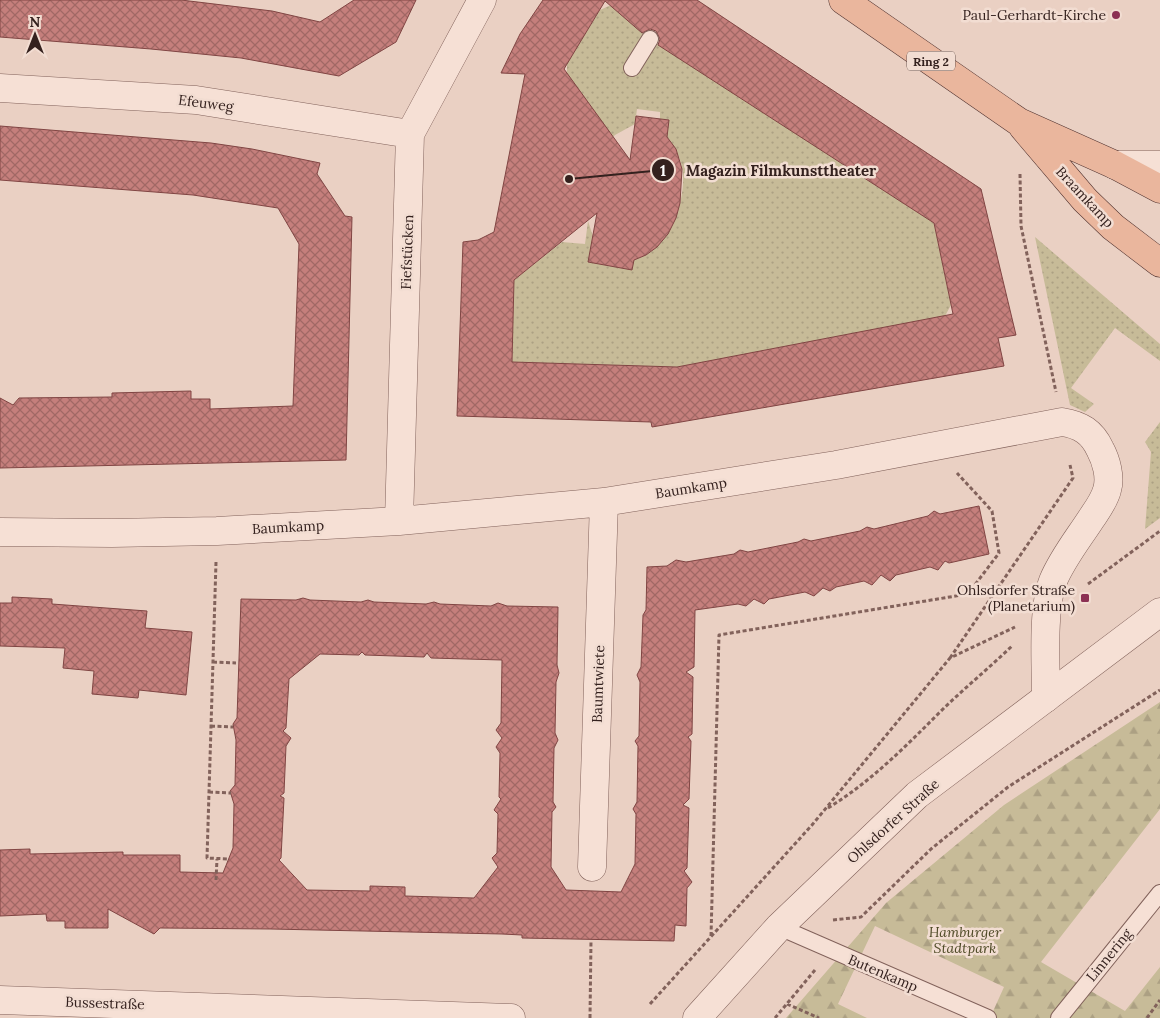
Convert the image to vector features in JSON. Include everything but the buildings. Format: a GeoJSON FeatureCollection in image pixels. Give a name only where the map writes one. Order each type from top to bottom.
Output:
{"type":"FeatureCollection","features":[{"type":"Feature","properties":{"kind":"main road","name":"Braamkamp"},"geometry":{"type":"LineString","coordinates":[[843,0],[1019,122],[1115,165],[1160,189]]}},
{"type":"Feature","properties":{"kind":"main road","name":"Braamkamp"},"geometry":{"type":"LineString","coordinates":[[1019,122],[1085,200],[1113,227],[1160,264]]}},
{"type":"Feature","properties":{"kind":"street","name":"Fiefstücken"},"geometry":{"type":"LineString","coordinates":[[399,521],[410,134],[482,0]]}},
{"type":"Feature","properties":{"kind":"street","name":"Efeuweg"},"geometry":{"type":"LineString","coordinates":[[0,88],[196,100],[410,134]]}},
{"type":"Feature","properties":{"kind":"street"},"geometry":{"type":"LineString","coordinates":[[1115,165],[1160,165]]}},
{"type":"Feature","properties":{"kind":"street","name":"Baumkamp"},"geometry":{"type":"LineString","coordinates":[[0,532],[217,532],[399,521],[604,502],[934,448],[1062,422],[1076,424],[1089,432],[1104,456],[1108,472],[1108,487],[1104,499],[1065,557],[1053,582],[1047,614],[1046,698]]}},
{"type":"Feature","properties":{"kind":"street","name":"Baumtwiete"},"geometry":{"type":"LineString","coordinates":[[592,867],[604,502]]}},
{"type":"Feature","properties":{"kind":"street","name":"Ohlsdorfer Straße"},"geometry":{"type":"LineString","coordinates":[[697,1018],[779,927],[917,795],[1160,612]]}},
{"type":"Feature","properties":{"kind":"street","name":"Bussestraße"},"geometry":{"type":"LineString","coordinates":[[0,1000],[511,1018]]}},
{"type":"Feature","properties":{"kind":"lane"},"geometry":{"type":"LineString","coordinates":[[632,68],[650,39]]}},
{"type":"Feature","properties":{"kind":"lane","name":"Linnering"},"geometry":{"type":"LineString","coordinates":[[1059,1018],[1160,893]]}},
{"type":"Feature","properties":{"kind":"lane","name":"Butenkamp"},"geometry":{"type":"LineString","coordinates":[[779,927],[988,1018]]}},
{"type":"Feature","properties":{"kind":"path"},"geometry":{"type":"LineString","coordinates":[[1020,169],[1021,226],[1056,393]]}},
{"type":"Feature","properties":{"kind":"path"},"geometry":{"type":"LineString","coordinates":[[710,936],[719,636],[968,594],[999,553],[992,511],[934,448]]}},
{"type":"Feature","properties":{"kind":"path"},"geometry":{"type":"LineString","coordinates":[[650,1004],[824,811],[950,658],[1073,478],[1069,460]]}},
{"type":"Feature","properties":{"kind":"path"},"geometry":{"type":"LineString","coordinates":[[1080,590],[1160,531]]}},
{"type":"Feature","properties":{"kind":"path"},"geometry":{"type":"LineString","coordinates":[[217,532],[207,858],[229,858]]}},
{"type":"Feature","properties":{"kind":"path"},"geometry":{"type":"LineString","coordinates":[[950,658],[1012,628],[1020,626]]}},
{"type":"Feature","properties":{"kind":"path"},"geometry":{"type":"LineString","coordinates":[[824,811],[848,796],[893,760],[946,707],[1014,644]]}},
{"type":"Feature","properties":{"kind":"path"},"geometry":{"type":"LineString","coordinates":[[213,662],[236,663]]}},
{"type":"Feature","properties":{"kind":"path"},"geometry":{"type":"LineString","coordinates":[[861,917],[931,849],[1008,787],[1160,690]]}},
{"type":"Feature","properties":{"kind":"path"},"geometry":{"type":"LineString","coordinates":[[211,726],[233,727]]}},
{"type":"Feature","properties":{"kind":"path"},"geometry":{"type":"LineString","coordinates":[[209,792],[231,793]]}},
{"type":"Feature","properties":{"kind":"path"},"geometry":{"type":"LineString","coordinates":[[216,880],[217,858]]}},
{"type":"Feature","properties":{"kind":"path"},"geometry":{"type":"LineString","coordinates":[[590,940],[590,1018]]}},
{"type":"Feature","properties":{"kind":"path"},"geometry":{"type":"LineString","coordinates":[[775,1018],[817,968]]}},
{"type":"Feature","properties":{"kind":"path"},"geometry":{"type":"LineString","coordinates":[[1147,1018],[1160,1000]]}},
{"type":"Feature","properties":{"kind":"path"},"geometry":{"type":"LineString","coordinates":[[788,1004],[819,1018]]}},
{"type":"Feature","properties":{"kind":"green space"},"geometry":{"type":"Polygon","coordinates":[[[611,5],[650,39],[934,223],[951,305],[945,316],[677,367],[512,362],[514,280],[562,242],[585,244],[588,221],[598,252],[631,259],[647,254],[658,246],[666,235],[674,222],[679,208],[683,180],[682,167],[676,151],[667,137],[669,120],[660,119],[660,112],[637,109],[635,124],[615,135],[606,144],[567,74],[567,63],[600,10],[611,5]]]}},
{"type":"Feature","properties":{"kind":"green space"},"geometry":{"type":"Polygon","coordinates":[[[1035,237],[1160,344],[1160,361],[1115,328],[1071,388],[1094,404],[1085,412],[1070,405],[1035,237]]]}},
{"type":"Feature","properties":{"kind":"green space"},"geometry":{"type":"Polygon","coordinates":[[[1160,422],[1160,518],[1145,529],[1151,452],[1145,442],[1160,422]]]}},
{"type":"Feature","properties":{"kind":"green space","name":"Hamburger Stadtpark"},"geometry":{"type":"Polygon","coordinates":[[[1160,702],[1160,809],[1041,962],[1125,1011],[1160,967],[1160,1018],[990,1018],[1004,987],[875,926],[838,1004],[867,1018],[786,1018],[886,903],[1004,805],[1160,702]]]}},
{"type":"Feature","properties":{"kind":"place","name":"Paul-Gerhardt-Kirche"},"geometry":{"type":"Point","coordinates":[1116,15]}},
{"type":"Feature","properties":{"kind":"place","name":"Magazin Filmkunsttheater"},"geometry":{"type":"Point","coordinates":[569,179]}},
{"type":"Feature","properties":{"kind":"place","name":"Ohlsdorfer Straße (Planetarium)"},"geometry":{"type":"Point","coordinates":[1085,598]}}]}
